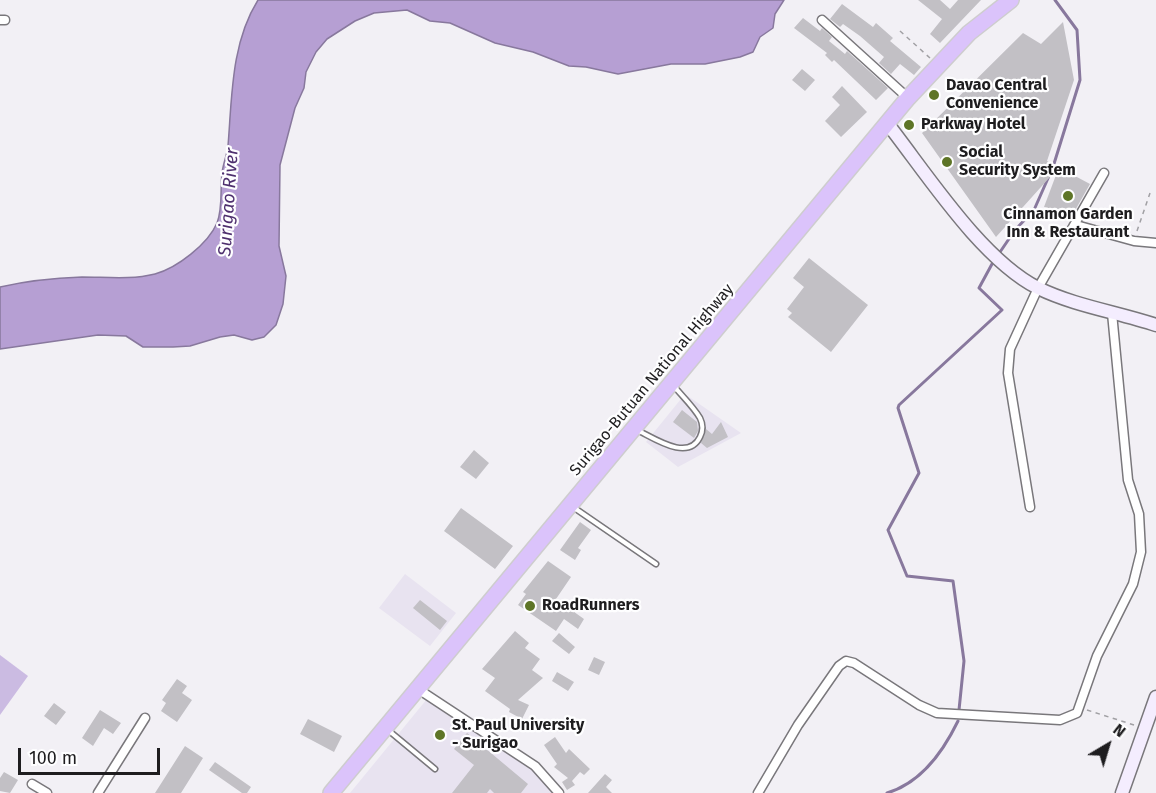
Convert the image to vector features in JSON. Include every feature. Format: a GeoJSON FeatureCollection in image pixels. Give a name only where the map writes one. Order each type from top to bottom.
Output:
{"type":"FeatureCollection","features":[{"type":"Feature","properties":{"kind":"highway","name":"Surigao-Butuan National Highway"},"geometry":{"type":"LineString","coordinates":[[336,791],[385,728],[673,384],[908,98],[969,33],[1011,0]]}},
{"type":"Feature","properties":{"kind":"street"},"geometry":{"type":"LineString","coordinates":[[822,20],[908,98]]}},
{"type":"Feature","properties":{"kind":"street"},"geometry":{"type":"LineString","coordinates":[[887,123],[989,251],[1010,270],[1038,288],[1156,325]]}},
{"type":"Feature","properties":{"kind":"street"},"geometry":{"type":"LineString","coordinates":[[1030,507],[1008,360],[1038,288],[1104,173]]}},
{"type":"Feature","properties":{"kind":"street"},"geometry":{"type":"LineString","coordinates":[[1076,225],[1134,241],[1156,243]]}},
{"type":"Feature","properties":{"kind":"street"},"geometry":{"type":"LineString","coordinates":[[758,793],[798,725],[839,666],[846,662],[854,663],[919,705],[937,713],[1060,720],[1073,717],[1080,708],[1097,656],[1138,568],[1141,545],[1139,514],[1128,480],[1112,313]]}},
{"type":"Feature","properties":{"kind":"street"},"geometry":{"type":"LineString","coordinates":[[418,689],[535,766],[559,793]]}},
{"type":"Feature","properties":{"kind":"street"},"geometry":{"type":"LineString","coordinates":[[1122,793],[1156,697]]}},
{"type":"Feature","properties":{"kind":"street"},"geometry":{"type":"LineString","coordinates":[[98,793],[145,718]]}},
{"type":"Feature","properties":{"kind":"street"},"geometry":{"type":"LineString","coordinates":[[32,784],[47,793]]}},
{"type":"Feature","properties":{"kind":"lane"},"geometry":{"type":"LineString","coordinates":[[635,429],[678,448],[689,447],[698,441],[702,432],[700,419],[673,384]]}},
{"type":"Feature","properties":{"kind":"lane"},"geometry":{"type":"LineString","coordinates":[[571,506],[656,564]]}},
{"type":"Feature","properties":{"kind":"lane"},"geometry":{"type":"LineString","coordinates":[[385,728],[435,769]]}},
{"type":"Feature","properties":{"kind":"path"},"geometry":{"type":"LineString","coordinates":[[900,31],[938,64]]}},
{"type":"Feature","properties":{"kind":"path"},"geometry":{"type":"LineString","coordinates":[[1134,241],[1150,193]]}},
{"type":"Feature","properties":{"kind":"path"},"geometry":{"type":"LineString","coordinates":[[1080,708],[1146,729]]}},
{"type":"Feature","properties":{"kind":"shaded area"},"geometry":{"type":"Polygon","coordinates":[[[685,394],[741,433],[678,467],[646,442],[685,394]]]}},
{"type":"Feature","properties":{"kind":"shaded area"},"geometry":{"type":"Polygon","coordinates":[[[405,574],[456,613],[430,646],[379,608],[405,574]]]}},
{"type":"Feature","properties":{"kind":"shaded area"},"geometry":{"type":"Polygon","coordinates":[[[0,655],[28,676],[0,715],[0,655]]]}},
{"type":"Feature","properties":{"kind":"shaded area","name":"St. Paul University - Surigao"},"geometry":{"type":"Polygon","coordinates":[[[427,699],[536,771],[554,793],[350,793],[427,699]]]}},
{"type":"Feature","properties":{"kind":"water","name":"Surigao River"},"geometry":{"type":"Polygon","coordinates":[[[258,0],[784,0],[775,14],[773,28],[760,37],[753,52],[705,64],[671,64],[618,74],[569,66],[533,52],[495,43],[450,23],[430,21],[407,10],[374,13],[355,21],[327,39],[316,52],[306,72],[304,88],[295,108],[280,165],[279,246],[286,276],[283,304],[276,325],[264,337],[252,340],[234,335],[190,346],[143,347],[126,336],[98,335],[0,349],[0,287],[61,278],[128,278],[155,274],[182,261],[213,231],[220,211],[234,71],[242,34],[258,0]]]}},
{"type":"Feature","properties":{"kind":"building"},"geometry":{"type":"Polygon","coordinates":[[[918,0],[940,0],[950,9],[958,0],[981,0],[940,43],[930,34],[942,19],[918,0]]]}},
{"type":"Feature","properties":{"kind":"building"},"geometry":{"type":"Polygon","coordinates":[[[842,4],[873,27],[876,23],[893,38],[890,41],[921,67],[914,75],[900,64],[891,74],[879,63],[884,57],[843,24],[840,27],[830,19],[842,4]]]}},
{"type":"Feature","properties":{"kind":"building"},"geometry":{"type":"Polygon","coordinates":[[[803,18],[820,31],[822,28],[832,37],[829,41],[845,54],[847,51],[888,88],[876,100],[834,60],[832,62],[825,55],[827,53],[794,28],[803,18]]]}},
{"type":"Feature","properties":{"kind":"building"},"geometry":{"type":"Polygon","coordinates":[[[1063,22],[1074,80],[1047,161],[1059,167],[996,237],[922,133],[1023,33],[1041,44],[1063,22]]]}},
{"type":"Feature","properties":{"kind":"building"},"geometry":{"type":"Polygon","coordinates":[[[802,69],[815,80],[805,91],[792,80],[802,69]]]}},
{"type":"Feature","properties":{"kind":"building"},"geometry":{"type":"Polygon","coordinates":[[[842,86],[867,112],[841,137],[825,121],[840,105],[832,97],[842,86]]]}},
{"type":"Feature","properties":{"kind":"building","name":"Cinnamon Garden Inn & Restaurant"},"geometry":{"type":"Polygon","coordinates":[[[1059,167],[1090,184],[1073,214],[1044,207],[1059,167]]]}},
{"type":"Feature","properties":{"kind":"building"},"geometry":{"type":"Polygon","coordinates":[[[809,258],[868,305],[831,352],[788,317],[792,313],[787,309],[804,287],[793,278],[809,258]]]}},
{"type":"Feature","properties":{"kind":"building"},"geometry":{"type":"Polygon","coordinates":[[[682,410],[697,422],[698,431],[694,438],[673,422],[682,410]]]}},
{"type":"Feature","properties":{"kind":"building"},"geometry":{"type":"Polygon","coordinates":[[[721,422],[728,437],[707,448],[701,443],[706,429],[712,434],[721,422]]]}},
{"type":"Feature","properties":{"kind":"building"},"geometry":{"type":"Polygon","coordinates":[[[474,450],[489,463],[476,479],[460,467],[474,450]]]}},
{"type":"Feature","properties":{"kind":"building"},"geometry":{"type":"Polygon","coordinates":[[[461,508],[513,546],[495,569],[444,531],[461,508]]]}},
{"type":"Feature","properties":{"kind":"building"},"geometry":{"type":"Polygon","coordinates":[[[580,522],[591,530],[578,548],[581,550],[575,560],[560,550],[580,522]]]}},
{"type":"Feature","properties":{"kind":"building"},"geometry":{"type":"Polygon","coordinates":[[[548,561],[571,577],[556,599],[584,619],[578,629],[564,619],[556,631],[518,605],[526,594],[523,592],[548,561]]]}},
{"type":"Feature","properties":{"kind":"building"},"geometry":{"type":"Polygon","coordinates":[[[420,600],[447,621],[440,630],[413,608],[420,600]]]}},
{"type":"Feature","properties":{"kind":"building"},"geometry":{"type":"Polygon","coordinates":[[[515,631],[529,643],[525,648],[540,659],[532,670],[543,678],[518,700],[529,705],[522,719],[509,712],[510,709],[485,691],[495,678],[482,669],[515,631]]]}},
{"type":"Feature","properties":{"kind":"building"},"geometry":{"type":"Polygon","coordinates":[[[559,633],[575,647],[569,654],[552,641],[559,633]]]}},
{"type":"Feature","properties":{"kind":"building"},"geometry":{"type":"Polygon","coordinates":[[[594,657],[605,662],[599,675],[588,670],[594,657]]]}},
{"type":"Feature","properties":{"kind":"building"},"geometry":{"type":"Polygon","coordinates":[[[557,672],[574,682],[568,691],[552,681],[557,672]]]}},
{"type":"Feature","properties":{"kind":"building"},"geometry":{"type":"Polygon","coordinates":[[[177,679],[187,686],[182,693],[192,700],[177,722],[161,711],[166,703],[162,700],[177,679]]]}},
{"type":"Feature","properties":{"kind":"building"},"geometry":{"type":"Polygon","coordinates":[[[54,703],[66,712],[56,725],[44,716],[54,703]]]}},
{"type":"Feature","properties":{"kind":"building"},"geometry":{"type":"Polygon","coordinates":[[[100,710],[121,723],[113,734],[104,728],[93,746],[82,738],[100,710]]]}},
{"type":"Feature","properties":{"kind":"building"},"geometry":{"type":"Polygon","coordinates":[[[308,719],[342,736],[334,752],[300,734],[308,719]]]}},
{"type":"Feature","properties":{"kind":"building"},"geometry":{"type":"Polygon","coordinates":[[[467,733],[528,784],[521,793],[494,793],[490,789],[487,793],[452,793],[474,765],[454,749],[467,733]]]}},
{"type":"Feature","properties":{"kind":"building"},"geometry":{"type":"Polygon","coordinates":[[[555,737],[566,753],[569,749],[590,769],[584,775],[580,772],[572,781],[575,785],[567,790],[562,782],[568,778],[554,767],[557,764],[544,745],[555,737]]]}},
{"type":"Feature","properties":{"kind":"building"},"geometry":{"type":"Polygon","coordinates":[[[185,746],[203,758],[181,793],[155,793],[185,746]]]}},
{"type":"Feature","properties":{"kind":"building"},"geometry":{"type":"Polygon","coordinates":[[[215,762],[251,787],[247,793],[242,793],[209,770],[215,762]]]}},
{"type":"Feature","properties":{"kind":"building"},"geometry":{"type":"Polygon","coordinates":[[[4,772],[18,780],[10,793],[0,791],[0,778],[4,772]]]}},
{"type":"Feature","properties":{"kind":"building"},"geometry":{"type":"Polygon","coordinates":[[[605,774],[612,780],[606,787],[612,793],[588,793],[605,774]]]}},
{"type":"Feature","properties":{"kind":"waterway"},"geometry":{"type":"LineString","coordinates":[[1053,167],[1080,80],[1077,30],[1055,0]]}},
{"type":"Feature","properties":{"kind":"waterway"},"geometry":{"type":"LineString","coordinates":[[998,255],[1015,230],[1034,210],[1049,176]]}},
{"type":"Feature","properties":{"kind":"waterway"},"geometry":{"type":"LineString","coordinates":[[959,710],[964,661],[953,581],[907,576],[888,530],[919,473],[898,408],[899,405],[1002,310],[979,288],[992,264]]}},
{"type":"Feature","properties":{"kind":"waterway"},"geometry":{"type":"LineString","coordinates":[[887,793],[910,782],[930,765],[958,721]]}},
{"type":"Feature","properties":{"kind":"place","name":"Davao Central Convenience"},"geometry":{"type":"Point","coordinates":[934,95]}},
{"type":"Feature","properties":{"kind":"place","name":"Parkway Hotel"},"geometry":{"type":"Point","coordinates":[909,125]}},
{"type":"Feature","properties":{"kind":"place","name":"Social Security System"},"geometry":{"type":"Point","coordinates":[947,162]}},
{"type":"Feature","properties":{"kind":"place","name":"Cinnamon Garden Inn & Restaurant"},"geometry":{"type":"Point","coordinates":[1068,196]}},
{"type":"Feature","properties":{"kind":"place","name":"RoadRunners"},"geometry":{"type":"Point","coordinates":[530,606]}},
{"type":"Feature","properties":{"kind":"place","name":"St. Paul University - Surigao"},"geometry":{"type":"Point","coordinates":[440,735]}}]}
